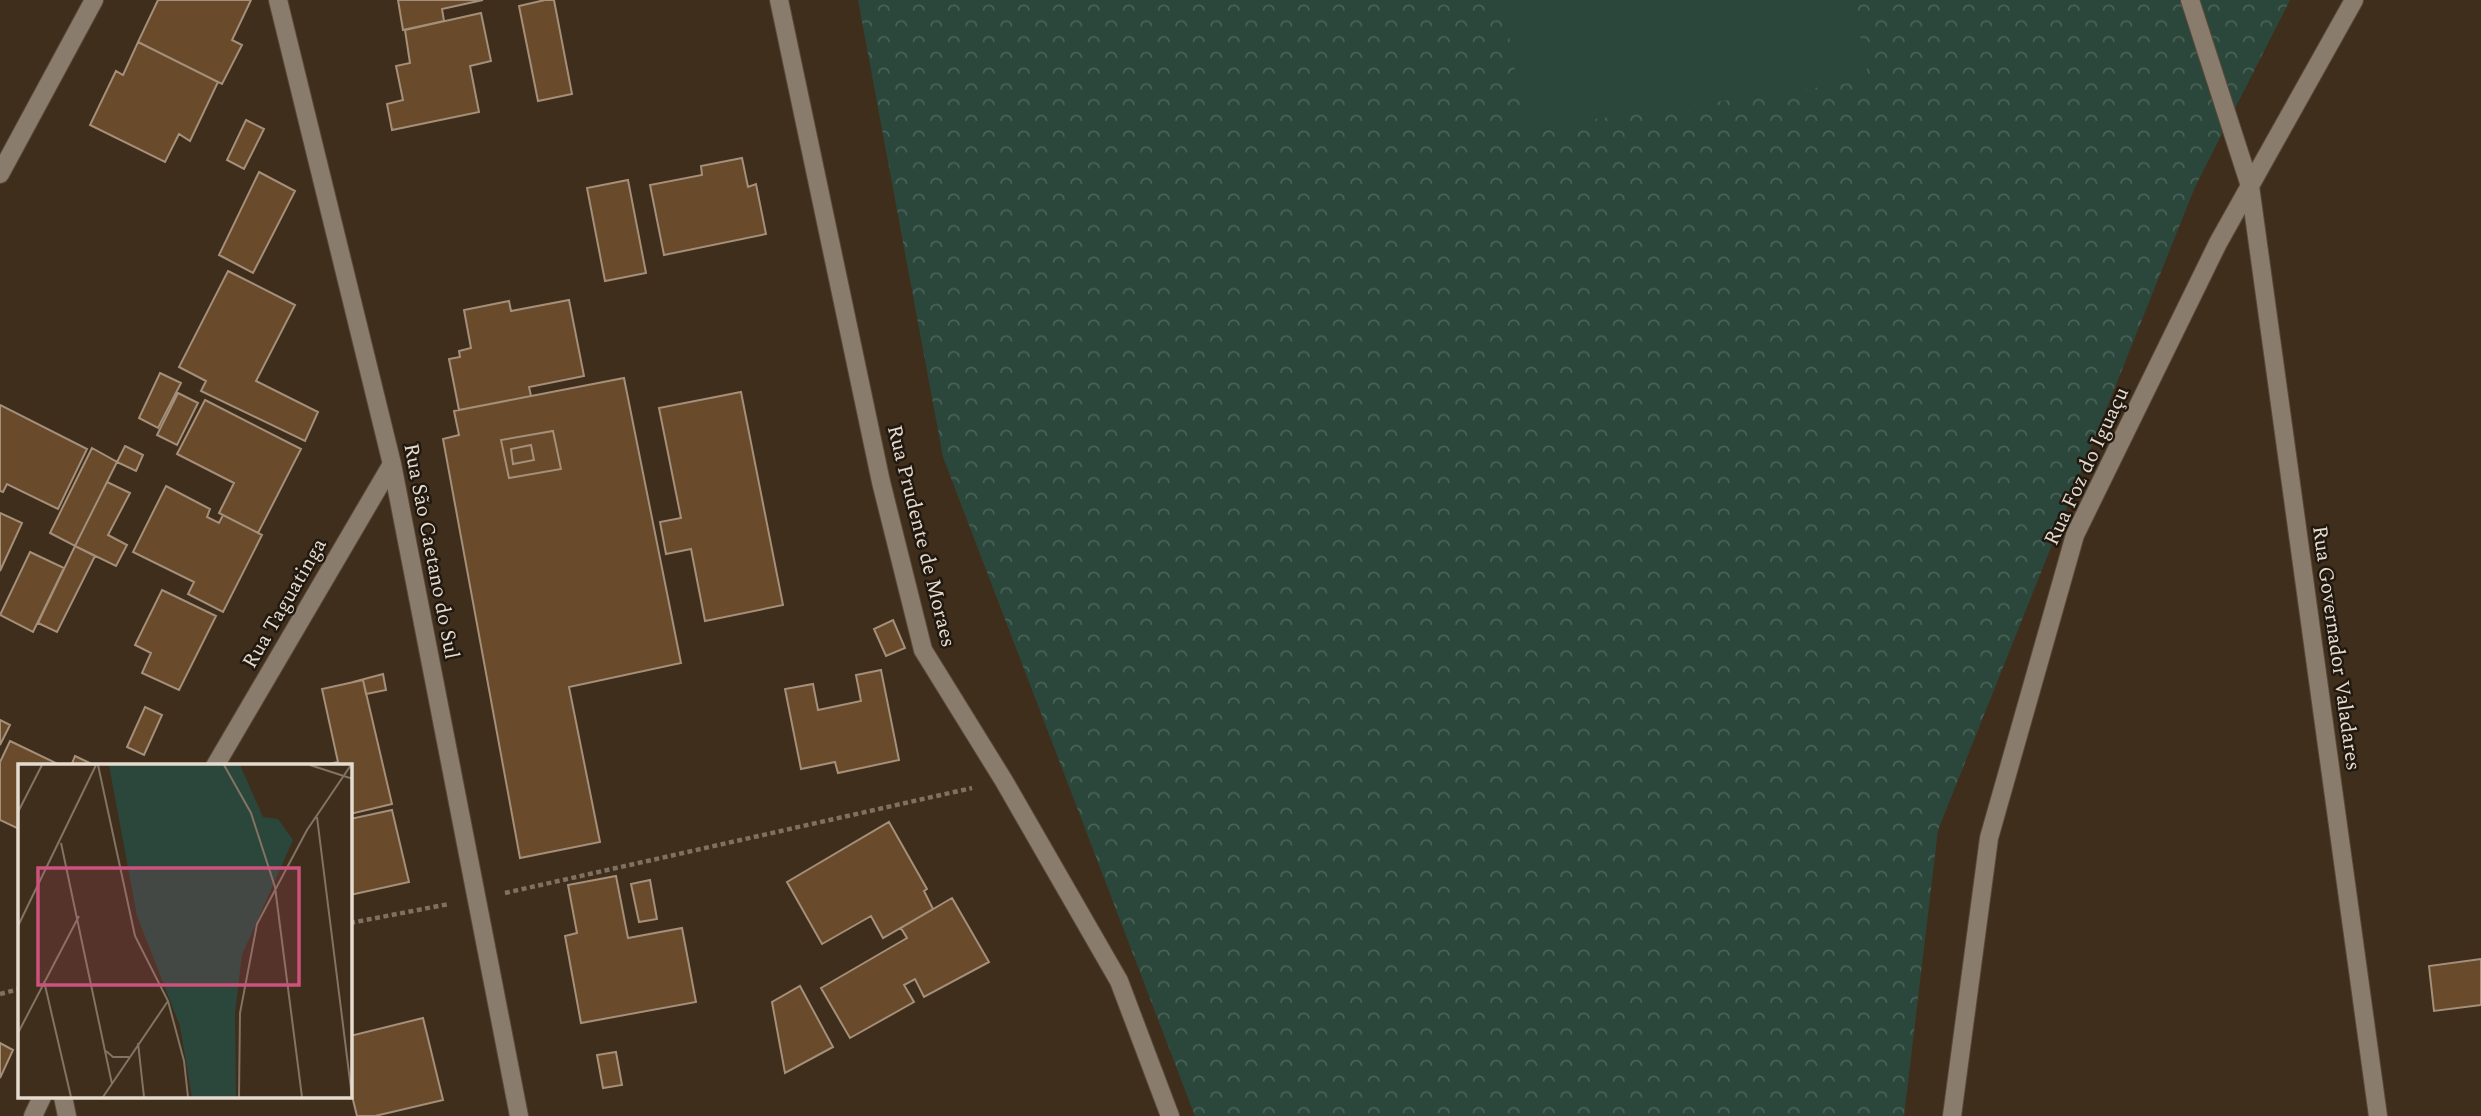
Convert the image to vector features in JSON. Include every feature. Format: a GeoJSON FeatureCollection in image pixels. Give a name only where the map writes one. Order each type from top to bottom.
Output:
{"type":"FeatureCollection","features":[{"type":"Feature","properties":{"kind":"street"},"geometry":{"type":"LineString","coordinates":[[0,174],[94,0]]}},
{"type":"Feature","properties":{"kind":"street","name":"Rua São Caetano do Sul"},"geometry":{"type":"LineString","coordinates":[[278,0],[392,464],[519,1116]]}},
{"type":"Feature","properties":{"kind":"street","name":"Rua Prudente de Moraes"},"geometry":{"type":"LineString","coordinates":[[779,0],[881,482],[923,650],[1004,781],[1119,981],[1170,1116]]}},
{"type":"Feature","properties":{"kind":"street","name":"Rua Governador Valadares"},"geometry":{"type":"LineString","coordinates":[[2190,0],[2250,186],[2378,1116]]}},
{"type":"Feature","properties":{"kind":"street","name":"Rua Foz do Iguaçu"},"geometry":{"type":"LineString","coordinates":[[1952,1116],[1989,838],[2075,535],[2218,243],[2354,0]]}},
{"type":"Feature","properties":{"kind":"street","name":"Rua Taguatinga"},"geometry":{"type":"LineString","coordinates":[[216,764],[392,464]]}},
{"type":"Feature","properties":{"kind":"street"},"geometry":{"type":"LineString","coordinates":[[33,1116],[42,1098]]}},
{"type":"Feature","properties":{"kind":"street"},"geometry":{"type":"LineString","coordinates":[[63,1098],[67,1116]]}},
{"type":"Feature","properties":{"kind":"path"},"geometry":{"type":"LineString","coordinates":[[352,923],[477,899],[1004,781]]}},
{"type":"Feature","properties":{"kind":"path"},"geometry":{"type":"LineString","coordinates":[[0,994],[18,989]]}},
{"type":"Feature","properties":{"kind":"green space"},"geometry":{"type":"Polygon","coordinates":[[[858,0],[2290,0],[2195,187],[1938,830],[1904,1116],[1195,1116],[943,457],[858,0]]]}},
{"type":"Feature","properties":{"kind":"green space"},"geometry":{"type":"Polygon","coordinates":[[[1503,0],[1853,0],[1869,80],[1525,129],[1503,0]]]}},
{"type":"Feature","properties":{"kind":"building"},"geometry":{"type":"Polygon","coordinates":[[[158,0],[251,0],[232,40],[242,45],[222,84],[138,42],[158,0]]]}},
{"type":"Feature","properties":{"kind":"building"},"geometry":{"type":"Polygon","coordinates":[[[398,0],[483,0],[442,9],[444,21],[403,30],[398,0]]]}},
{"type":"Feature","properties":{"kind":"building"},"geometry":{"type":"Polygon","coordinates":[[[554,0],[572,94],[538,101],[519,6],[554,0]]]}},
{"type":"Feature","properties":{"kind":"building"},"geometry":{"type":"Polygon","coordinates":[[[481,13],[491,61],[470,66],[479,112],[392,130],[387,104],[403,100],[396,66],[410,63],[405,30],[481,13]]]}},
{"type":"Feature","properties":{"kind":"building"},"geometry":{"type":"Polygon","coordinates":[[[138,42],[218,82],[190,141],[179,134],[165,162],[90,125],[116,71],[123,75],[138,42]]]}},
{"type":"Feature","properties":{"kind":"building"},"geometry":{"type":"Polygon","coordinates":[[[246,120],[264,129],[244,169],[227,160],[246,120]]]}},
{"type":"Feature","properties":{"kind":"building"},"geometry":{"type":"Polygon","coordinates":[[[742,158],[748,187],[756,184],[766,234],[664,255],[650,185],[702,175],[701,166],[742,158]]]}},
{"type":"Feature","properties":{"kind":"building"},"geometry":{"type":"Polygon","coordinates":[[[259,172],[295,191],[253,273],[219,255],[259,172]]]}},
{"type":"Feature","properties":{"kind":"building"},"geometry":{"type":"Polygon","coordinates":[[[628,180],[646,273],[605,281],[587,188],[628,180]]]}},
{"type":"Feature","properties":{"kind":"building"},"geometry":{"type":"Polygon","coordinates":[[[228,271],[295,305],[256,381],[318,412],[305,441],[201,391],[206,381],[179,367],[228,271]]]}},
{"type":"Feature","properties":{"kind":"building"},"geometry":{"type":"Polygon","coordinates":[[[569,300],[584,376],[529,387],[531,396],[459,410],[449,359],[460,357],[459,351],[471,348],[464,310],[509,301],[511,311],[569,300]]]}},
{"type":"Feature","properties":{"kind":"building"},"geometry":{"type":"Polygon","coordinates":[[[160,373],[181,383],[158,428],[139,418],[160,373]]]}},
{"type":"Feature","properties":{"kind":"building"},"geometry":{"type":"Polygon","coordinates":[[[624,378],[681,663],[569,687],[600,842],[520,858],[443,439],[459,435],[454,411],[624,378]]]}},
{"type":"Feature","properties":{"kind":"building"},"geometry":{"type":"Polygon","coordinates":[[[741,392],[783,605],[705,621],[691,549],[666,554],[660,522],[681,518],[659,408],[741,392]]]}},
{"type":"Feature","properties":{"kind":"building"},"geometry":{"type":"Polygon","coordinates":[[[178,393],[198,403],[177,445],[157,435],[178,393]]]}},
{"type":"Feature","properties":{"kind":"building"},"geometry":{"type":"Polygon","coordinates":[[[205,400],[301,449],[258,533],[219,513],[234,483],[177,454],[205,400]]]}},
{"type":"Feature","properties":{"kind":"building"},"geometry":{"type":"Polygon","coordinates":[[[0,405],[87,449],[58,509],[7,484],[3,492],[0,491],[0,405]]]}},
{"type":"Feature","properties":{"kind":"building"},"geometry":{"type":"Polygon","coordinates":[[[553,431],[561,469],[509,478],[501,440],[553,431]]]}},
{"type":"Feature","properties":{"kind":"building"},"geometry":{"type":"Polygon","coordinates":[[[531,445],[534,460],[513,464],[511,449],[531,445]]]}},
{"type":"Feature","properties":{"kind":"building"},"geometry":{"type":"Polygon","coordinates":[[[125,446],[143,455],[136,471],[117,462],[125,446]]]}},
{"type":"Feature","properties":{"kind":"building"},"geometry":{"type":"Polygon","coordinates":[[[92,448],[117,462],[75,546],[50,533],[92,448]]]}},
{"type":"Feature","properties":{"kind":"building"},"geometry":{"type":"Polygon","coordinates":[[[107,482],[130,493],[108,535],[127,545],[116,566],[75,546],[107,482]]]}},
{"type":"Feature","properties":{"kind":"building"},"geometry":{"type":"Polygon","coordinates":[[[166,486],[210,509],[207,517],[219,523],[223,515],[262,535],[223,612],[188,594],[194,582],[133,552],[166,486]]]}},
{"type":"Feature","properties":{"kind":"building"},"geometry":{"type":"Polygon","coordinates":[[[0,513],[22,523],[0,571],[0,513]]]}},
{"type":"Feature","properties":{"kind":"building"},"geometry":{"type":"Polygon","coordinates":[[[75,546],[95,556],[57,632],[38,623],[75,546]]]}},
{"type":"Feature","properties":{"kind":"building"},"geometry":{"type":"Polygon","coordinates":[[[30,552],[64,568],[33,632],[0,615],[30,552]]]}},
{"type":"Feature","properties":{"kind":"building"},"geometry":{"type":"Polygon","coordinates":[[[162,590],[216,616],[179,690],[142,673],[151,653],[135,645],[162,590]]]}},
{"type":"Feature","properties":{"kind":"building"},"geometry":{"type":"Polygon","coordinates":[[[893,620],[905,648],[886,656],[874,629],[893,620]]]}},
{"type":"Feature","properties":{"kind":"building"},"geometry":{"type":"Polygon","coordinates":[[[881,670],[899,760],[838,773],[835,762],[801,769],[785,689],[813,684],[818,710],[861,701],[856,675],[881,670]]]}},
{"type":"Feature","properties":{"kind":"building"},"geometry":{"type":"Polygon","coordinates":[[[383,674],[386,690],[366,694],[363,680],[353,682],[383,674]]]}},
{"type":"Feature","properties":{"kind":"building"},"geometry":{"type":"Polygon","coordinates":[[[363,680],[392,804],[352,814],[352,764],[328,764],[338,762],[322,689],[363,680]]]}},
{"type":"Feature","properties":{"kind":"building"},"geometry":{"type":"Polygon","coordinates":[[[145,707],[162,715],[144,755],[127,747],[145,707]]]}},
{"type":"Feature","properties":{"kind":"building"},"geometry":{"type":"Polygon","coordinates":[[[0,720],[10,725],[0,745],[0,720]]]}},
{"type":"Feature","properties":{"kind":"building"},"geometry":{"type":"Polygon","coordinates":[[[10,741],[58,764],[18,764],[18,829],[0,820],[0,762],[10,741]]]}},
{"type":"Feature","properties":{"kind":"building"},"geometry":{"type":"Polygon","coordinates":[[[75,756],[92,764],[72,764],[75,756]]]}},
{"type":"Feature","properties":{"kind":"building"},"geometry":{"type":"Polygon","coordinates":[[[392,810],[409,882],[352,895],[352,819],[392,810]]]}},
{"type":"Feature","properties":{"kind":"building"},"geometry":{"type":"Polygon","coordinates":[[[889,822],[927,889],[924,891],[933,909],[883,938],[871,916],[822,944],[787,882],[889,822]]]}},
{"type":"Feature","properties":{"kind":"building"},"geometry":{"type":"Polygon","coordinates":[[[616,876],[628,938],[682,928],[696,1002],[581,1023],[565,936],[577,933],[568,885],[616,876]]]}},
{"type":"Feature","properties":{"kind":"building"},"geometry":{"type":"Polygon","coordinates":[[[650,880],[657,919],[639,922],[631,884],[650,880]]]}},
{"type":"Feature","properties":{"kind":"building"},"geometry":{"type":"Polygon","coordinates":[[[952,898],[989,962],[924,997],[915,979],[904,985],[914,1002],[850,1038],[821,988],[907,938],[901,928],[952,898]]]}},
{"type":"Feature","properties":{"kind":"building"},"geometry":{"type":"Polygon","coordinates":[[[2481,959],[2481,1005],[2434,1011],[2429,966],[2481,959]]]}},
{"type":"Feature","properties":{"kind":"building"},"geometry":{"type":"Polygon","coordinates":[[[800,986],[833,1047],[785,1073],[772,1002],[800,986]]]}},
{"type":"Feature","properties":{"kind":"building"},"geometry":{"type":"Polygon","coordinates":[[[423,1018],[443,1100],[375,1116],[357,1116],[352,1096],[352,1036],[423,1018]]]}},
{"type":"Feature","properties":{"kind":"building"},"geometry":{"type":"Polygon","coordinates":[[[0,1043],[13,1050],[0,1078],[0,1043]]]}},
{"type":"Feature","properties":{"kind":"building"},"geometry":{"type":"Polygon","coordinates":[[[616,1052],[622,1085],[603,1088],[597,1055],[616,1052]]]}}]}
